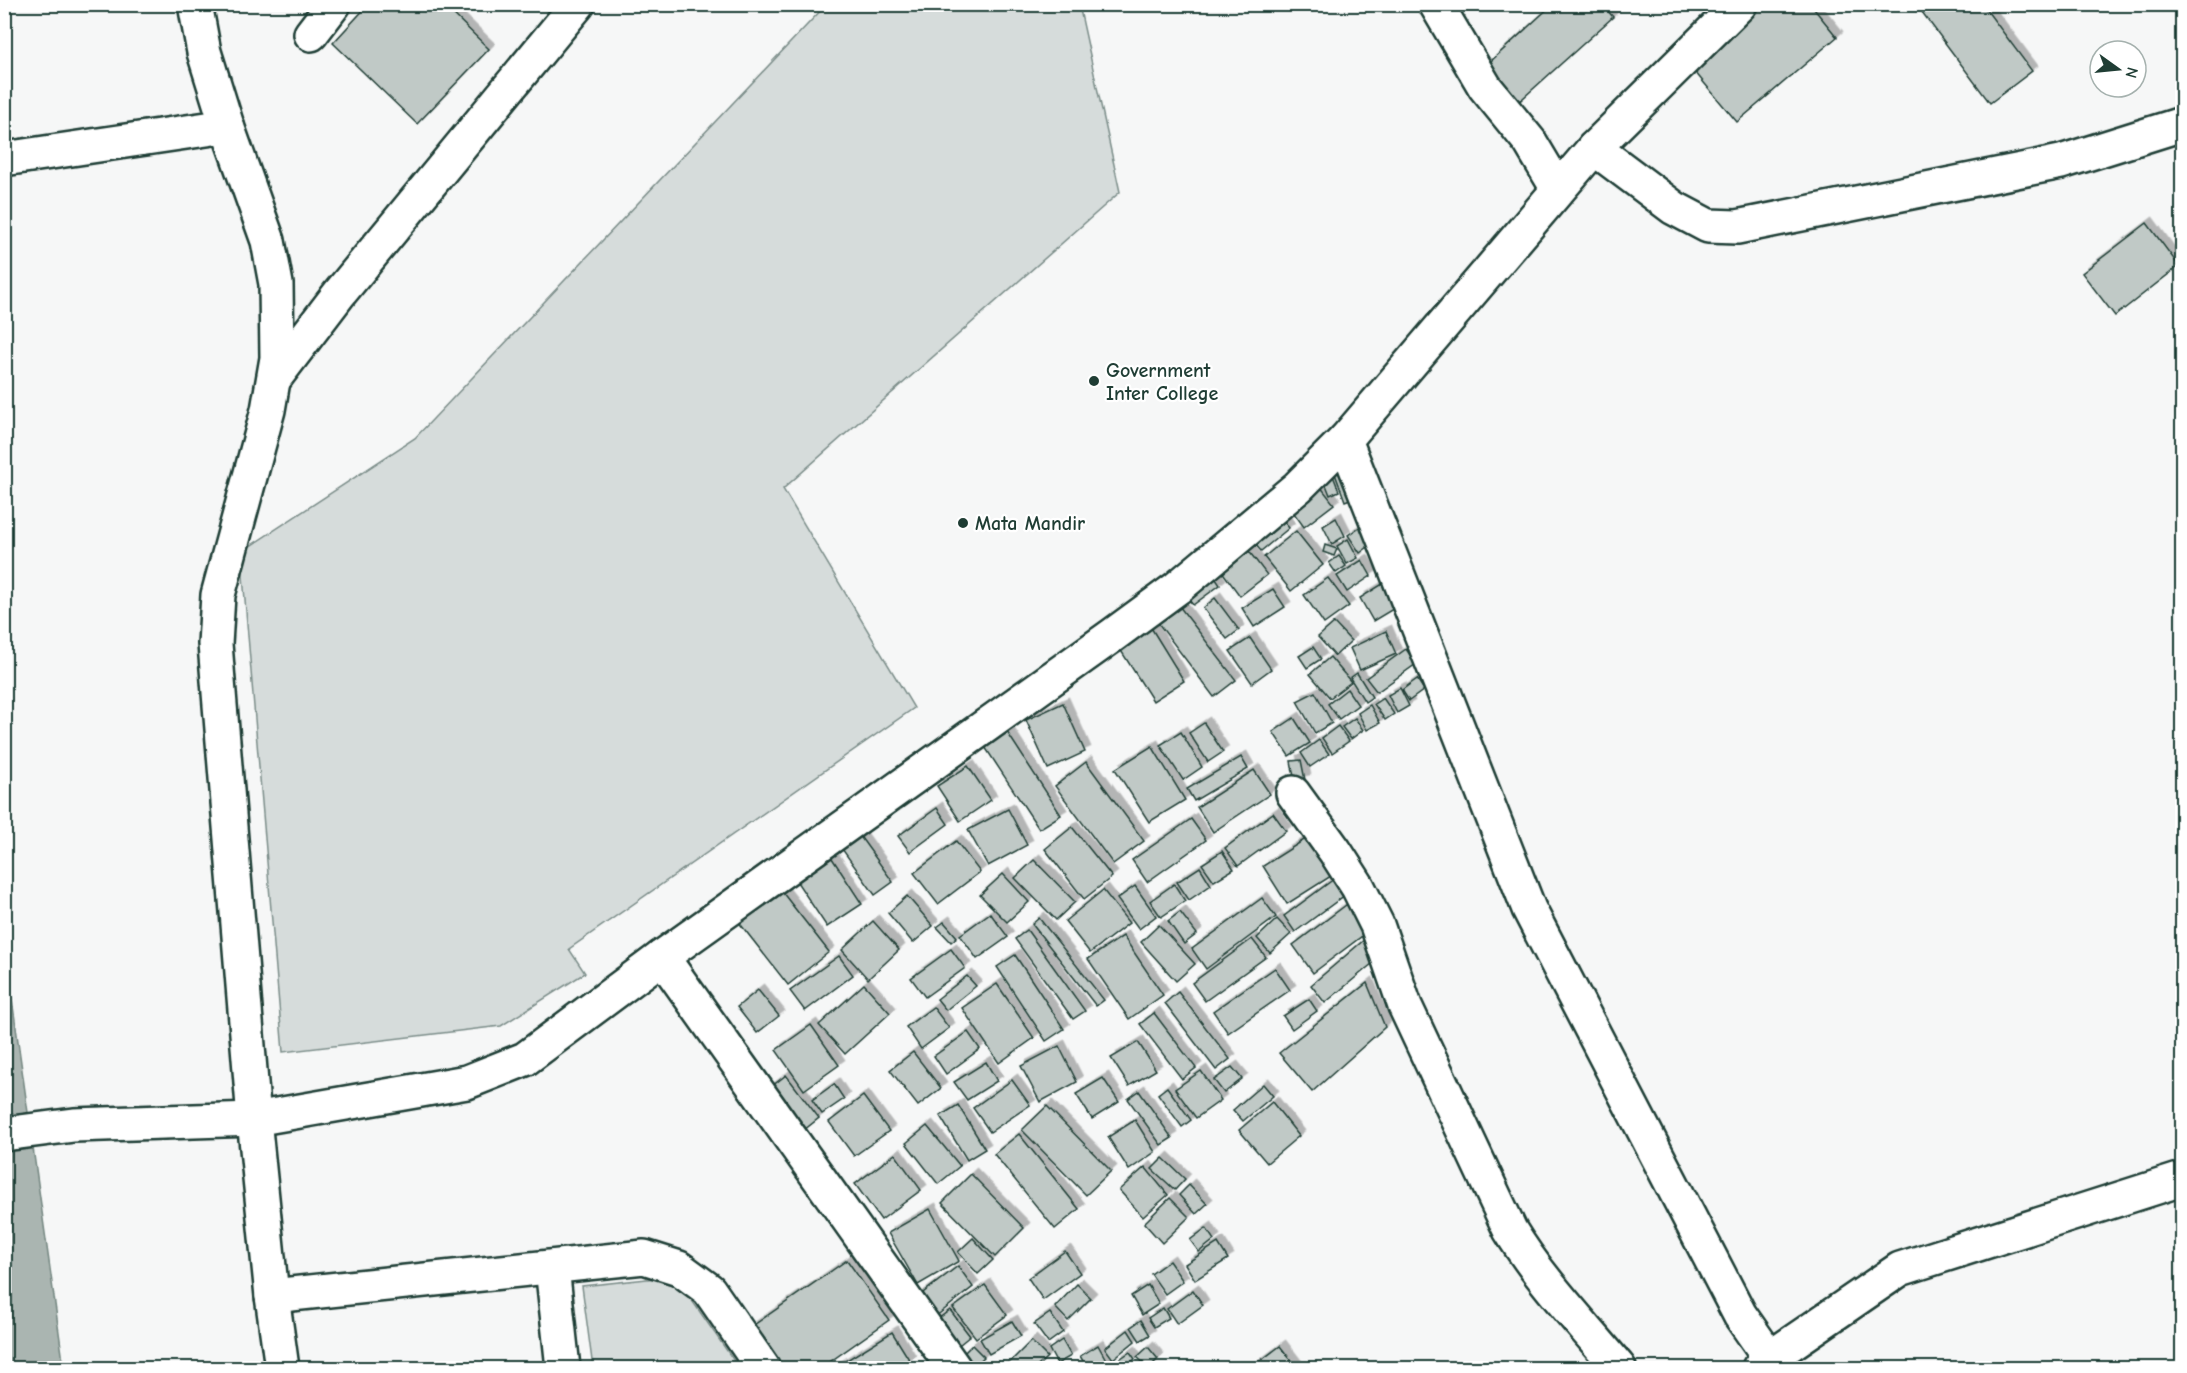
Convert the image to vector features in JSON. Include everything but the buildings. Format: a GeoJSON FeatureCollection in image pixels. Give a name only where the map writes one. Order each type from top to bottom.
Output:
{"type":"FeatureCollection","features":[{"type":"Feature","properties":{"kind":"street"},"geometry":{"type":"LineString","coordinates":[[195,4],[204,52],[227,126],[268,241],[276,284],[277,358],[274,379],[268,410],[218,595],[215,617],[217,678],[254,1119],[272,1296],[282,1368]]}},
{"type":"Feature","properties":{"kind":"street"},"geometry":{"type":"LineString","coordinates":[[311,34],[334,4]]}},
{"type":"Feature","properties":{"kind":"street"},"geometry":{"type":"LineString","coordinates":[[274,379],[339,294],[578,4]]}},
{"type":"Feature","properties":{"kind":"street"},"geometry":{"type":"LineString","coordinates":[[1436,4],[1485,87],[1530,142],[1558,189]]}},
{"type":"Feature","properties":{"kind":"street"},"geometry":{"type":"LineString","coordinates":[[4,1134],[74,1125],[254,1119],[467,1082],[525,1059],[662,957],[1177,588],[1299,487],[1345,440],[1594,148],[1740,4]]}},
{"type":"Feature","properties":{"kind":"street"},"geometry":{"type":"LineString","coordinates":[[1594,148],[1674,208],[1708,226],[1737,228],[2061,162],[2182,124]]}},
{"type":"Feature","properties":{"kind":"street"},"geometry":{"type":"LineString","coordinates":[[4,159],[227,126]]}},
{"type":"Feature","properties":{"kind":"street"},"geometry":{"type":"LineString","coordinates":[[1345,440],[1529,909],[1764,1363],[1900,1269],[2182,1179]]}},
{"type":"Feature","properties":{"kind":"street"},"geometry":{"type":"LineString","coordinates":[[1293,793],[1358,887],[1377,925],[1405,1006],[1510,1230],[1527,1258],[1560,1300],[1619,1368]]}},
{"type":"Feature","properties":{"kind":"street"},"geometry":{"type":"LineString","coordinates":[[662,957],[954,1368]]}},
{"type":"Feature","properties":{"kind":"street"},"geometry":{"type":"LineString","coordinates":[[272,1296],[644,1257],[679,1268],[709,1290],[763,1368]]}},
{"type":"Feature","properties":{"kind":"street"},"geometry":{"type":"LineString","coordinates":[[552,1267],[563,1368]]}},
{"type":"Feature","properties":{"kind":"shaded area"},"geometry":{"type":"Polygon","coordinates":[[[826,5],[1079,5],[1120,192],[783,489],[914,708],[569,949],[585,973],[501,1026],[283,1052],[241,552],[415,438],[826,5]]]}},
{"type":"Feature","properties":{"kind":"shaded area"},"geometry":{"type":"Polygon","coordinates":[[[4,942],[64,1368],[5,1368],[4,942]]]}},
{"type":"Feature","properties":{"kind":"shaded area"},"geometry":{"type":"Polygon","coordinates":[[[675,1276],[739,1368],[593,1368],[582,1286],[675,1276]]]}},
{"type":"Feature","properties":{"kind":"place","name":"Government Inter College"},"geometry":{"type":"Point","coordinates":[1094,381]}},
{"type":"Feature","properties":{"kind":"place","name":"Mata Mandir"},"geometry":{"type":"Point","coordinates":[963,523]}}]}
